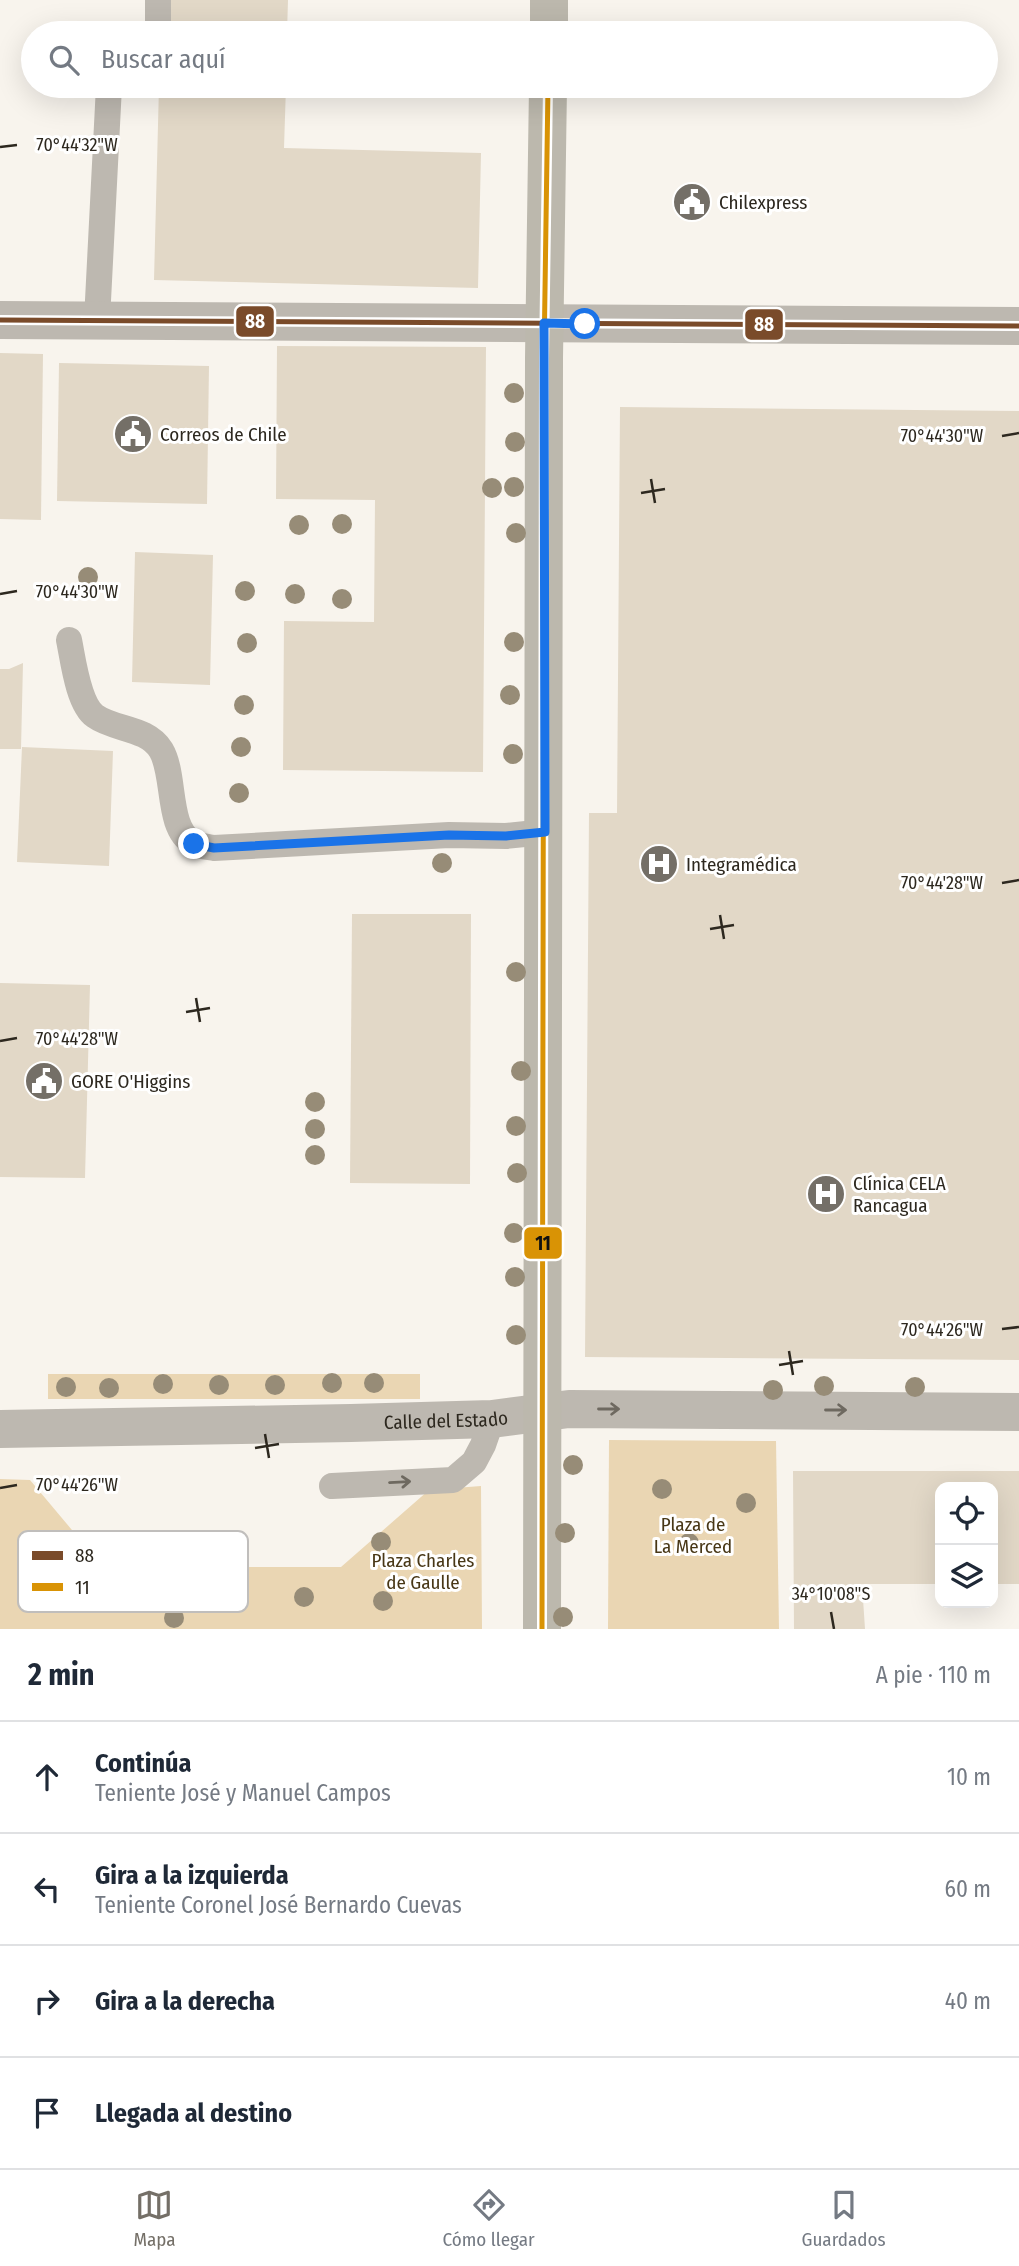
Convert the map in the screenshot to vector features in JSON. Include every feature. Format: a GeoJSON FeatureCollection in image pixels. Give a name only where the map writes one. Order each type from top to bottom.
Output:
{"type":"FeatureCollection","features":[{"type":"Feature","properties":{"kind":"main road"},"geometry":{"type":"LineString","coordinates":[[549,0],[549,21]]}},
{"type":"Feature","properties":{"kind":"main road"},"geometry":{"type":"LineString","coordinates":[[541,1629],[545,832],[544,323],[548,98]]}},
{"type":"Feature","properties":{"kind":"street"},"geometry":{"type":"LineString","coordinates":[[0,320],[1019,326]]}},
{"type":"Feature","properties":{"kind":"street","name":"Calle del Estado"},"geometry":{"type":"LineString","coordinates":[[0,1429],[492,1419],[569,1409],[1019,1412]]}},
{"type":"Feature","properties":{"kind":"lane"},"geometry":{"type":"LineString","coordinates":[[158,0],[158,21]]}},
{"type":"Feature","properties":{"kind":"lane"},"geometry":{"type":"LineString","coordinates":[[97,320],[108,98]]}},
{"type":"Feature","properties":{"kind":"lane"},"geometry":{"type":"LineString","coordinates":[[69,640],[82,695],[93,715],[146,737],[158,746],[166,760],[180,831],[194,844],[214,848],[449,835],[506,836],[545,832]]}},
{"type":"Feature","properties":{"kind":"lane"},"geometry":{"type":"LineString","coordinates":[[332,1486],[453,1480],[474,1462],[492,1419]]}},
{"type":"Feature","properties":{"kind":"green space"},"geometry":{"type":"Polygon","coordinates":[[[48,1374],[420,1374],[420,1399],[48,1399],[48,1374]]]}},
{"type":"Feature","properties":{"kind":"green space","name":"Plaza de La Merced"},"geometry":{"type":"Polygon","coordinates":[[[609,1440],[776,1441],[779,1629],[608,1629],[609,1440]]]}},
{"type":"Feature","properties":{"kind":"green space","name":"Plaza Charles de Gaulle"},"geometry":{"type":"Polygon","coordinates":[[[0,1479],[30,1480],[73,1531],[18,1531],[18,1612],[248,1612],[248,1567],[341,1567],[429,1490],[481,1486],[482,1629],[0,1629],[0,1479]]]}},
{"type":"Feature","properties":{"kind":"building"},"geometry":{"type":"Polygon","coordinates":[[[161,0],[288,0],[287,21],[161,21],[161,0]]]}},
{"type":"Feature","properties":{"kind":"building"},"geometry":{"type":"Polygon","coordinates":[[[159,98],[286,98],[284,148],[481,153],[478,288],[154,280],[159,98]]]}},
{"type":"Feature","properties":{"kind":"building"},"geometry":{"type":"Polygon","coordinates":[[[277,346],[486,347],[483,772],[283,770],[284,621],[374,622],[375,500],[276,499],[277,346]]]}},
{"type":"Feature","properties":{"kind":"building"},"geometry":{"type":"Polygon","coordinates":[[[0,353],[43,354],[41,520],[0,519],[0,353]]]}},
{"type":"Feature","properties":{"kind":"building","name":"Correos de Chile"},"geometry":{"type":"Polygon","coordinates":[[[59,363],[209,366],[207,504],[57,501],[59,363]]]}},
{"type":"Feature","properties":{"kind":"building"},"geometry":{"type":"Polygon","coordinates":[[[620,407],[1019,411],[1019,1360],[585,1357],[589,813],[617,813],[620,407]]]}},
{"type":"Feature","properties":{"kind":"building"},"geometry":{"type":"Polygon","coordinates":[[[135,552],[213,555],[210,685],[132,682],[135,552]]]}},
{"type":"Feature","properties":{"kind":"building"},"geometry":{"type":"Polygon","coordinates":[[[23,663],[21,749],[0,749],[0,669],[9,669],[23,663]]]}},
{"type":"Feature","properties":{"kind":"building"},"geometry":{"type":"Polygon","coordinates":[[[22,747],[113,751],[109,866],[17,862],[22,747]]]}},
{"type":"Feature","properties":{"kind":"building"},"geometry":{"type":"Polygon","coordinates":[[[352,914],[471,914],[470,1184],[350,1183],[352,914]]]}},
{"type":"Feature","properties":{"kind":"building","name":"GORE O'Higgins"},"geometry":{"type":"Polygon","coordinates":[[[0,983],[90,985],[85,1178],[0,1177],[0,983]]]}},
{"type":"Feature","properties":{"kind":"building"},"geometry":{"type":"Polygon","coordinates":[[[793,1471],[1019,1471],[1019,1584],[998,1584],[998,1482],[935,1482],[935,1584],[862,1584],[865,1629],[794,1629],[793,1471]]]}},
{"type":"Feature","properties":{"kind":"transit line","name":"11"},"geometry":{"type":"LineString","coordinates":[[542,1629],[544,358],[548,98]]}},
{"type":"Feature","properties":{"kind":"transit line","name":"88"},"geometry":{"type":"LineString","coordinates":[[0,320],[1019,326]]}},
{"type":"Feature","properties":{"kind":"place","name":"Chilexpress"},"geometry":{"type":"Point","coordinates":[692,202]}},
{"type":"Feature","properties":{"kind":"place","name":"Correos de Chile"},"geometry":{"type":"Point","coordinates":[133,434]}},
{"type":"Feature","properties":{"kind":"place","name":"Integramédica"},"geometry":{"type":"Point","coordinates":[659,864]}},
{"type":"Feature","properties":{"kind":"place","name":"GORE O'Higgins"},"geometry":{"type":"Point","coordinates":[44,1081]}},
{"type":"Feature","properties":{"kind":"place","name":"Clínica CELA Rancagua"},"geometry":{"type":"Point","coordinates":[826,1194]}},
{"type":"Feature","properties":{"kind":"route"},"geometry":{"type":"LineString","coordinates":[[194,844],[214,848],[449,835],[506,836],[545,832],[544,323],[585,324]]}}]}
